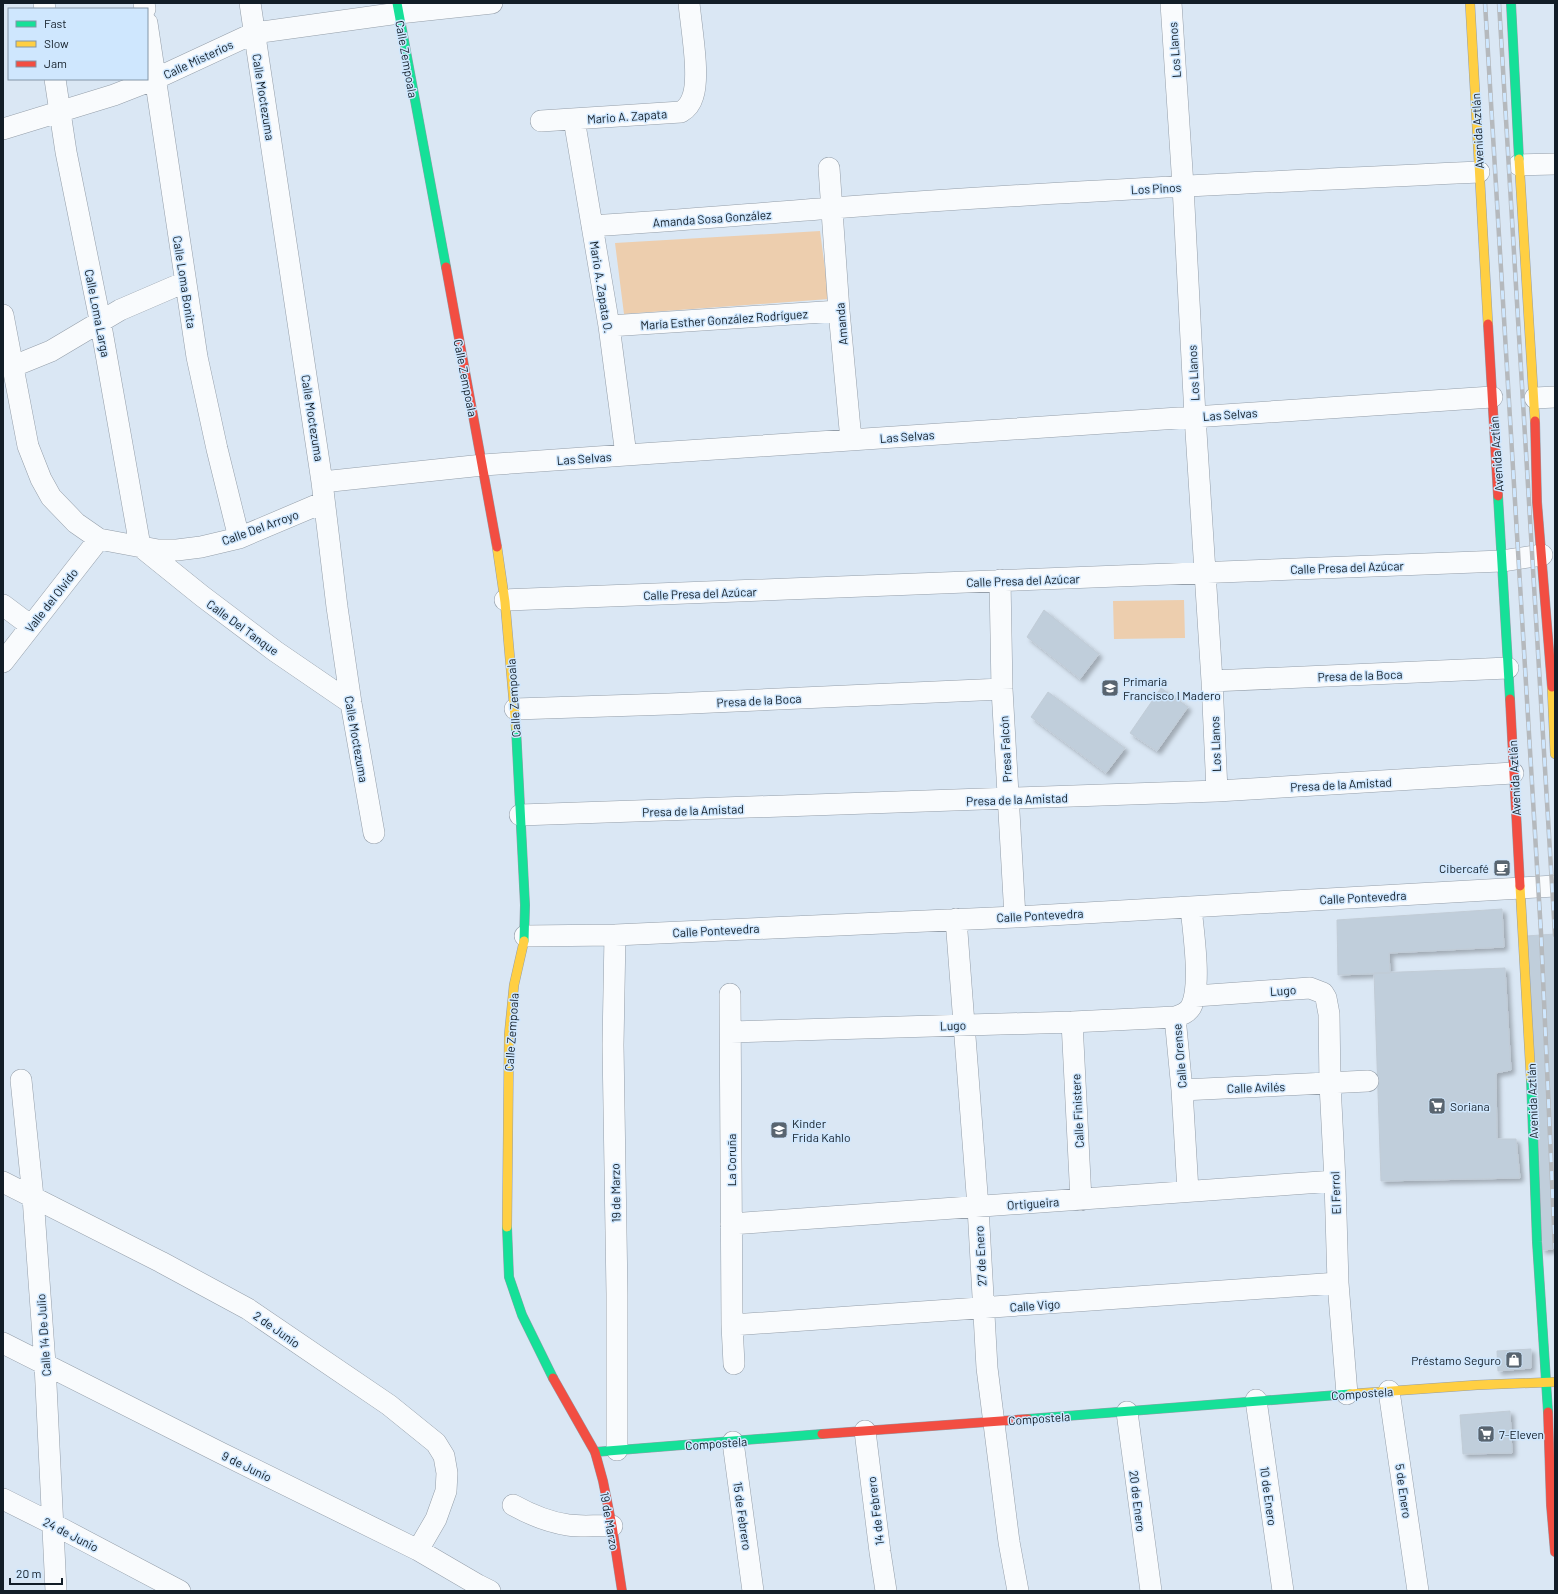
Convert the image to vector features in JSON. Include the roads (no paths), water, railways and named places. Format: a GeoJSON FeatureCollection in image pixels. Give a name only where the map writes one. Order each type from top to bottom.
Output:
{"type":"FeatureCollection","features":[{"type":"Feature","properties":{"kind":"street","name":"Calle Moctezuma"},"geometry":{"type":"LineString","coordinates":[[250,3],[323,492],[337,607],[351,703],[374,833]]}},
{"type":"Feature","properties":{"kind":"street","name":"Calle Misterios"},"geometry":{"type":"LineString","coordinates":[[3,129],[114,95],[155,79],[254,33],[398,8],[492,3]]}},
{"type":"Feature","properties":{"kind":"street","name":"Mario A. Zapata"},"geometry":{"type":"LineString","coordinates":[[541,121],[681,112],[689,105],[694,94],[695,87],[694,49],[689,3]]}},
{"type":"Feature","properties":{"kind":"street","name":"Los Llanos"},"geometry":{"type":"LineString","coordinates":[[1171,3],[1183,186],[1204,572],[1212,681],[1217,791]]}},
{"type":"Feature","properties":{"kind":"street","name":"Avenida Aztlán"},"geometry":{"type":"LineString","coordinates":[[1470,3],[1513,773],[1521,888],[1538,1242],[1551,1382],[1551,1505],[1555,1552]]}},
{"type":"Feature","properties":{"kind":"street"},"geometry":{"type":"LineString","coordinates":[[1511,3],[1519,165],[1545,397],[1537,502],[1551,667],[1555,754]]}},
{"type":"Feature","properties":{"kind":"street","name":"Calle Zempoala"},"geometry":{"type":"LineString","coordinates":[[398,8],[439,237],[483,466],[505,600],[515,709],[525,905],[525,936],[512,1000],[509,1035],[508,1277],[522,1315],[559,1390],[595,1452]]}},
{"type":"Feature","properties":{"kind":"street","name":"Calle Loma Bonita"},"geometry":{"type":"LineString","coordinates":[[148,30],[197,357],[217,449],[239,538]]}},
{"type":"Feature","properties":{"kind":"street","name":"Calle Loma Larga"},"geometry":{"type":"LineString","coordinates":[[55,80],[59,112],[100,320],[140,546]]}},
{"type":"Feature","properties":{"kind":"street","name":"Mario A. Zapata O."},"geometry":{"type":"LineString","coordinates":[[574,119],[609,326],[626,455]]}},
{"type":"Feature","properties":{"kind":"street"},"geometry":{"type":"LineString","coordinates":[[1519,165],[1555,164]]}},
{"type":"Feature","properties":{"kind":"street","name":"Amanda"},"geometry":{"type":"LineString","coordinates":[[829,168],[839,311],[852,440]]}},
{"type":"Feature","properties":{"kind":"street","name":"Los Pinos"},"geometry":{"type":"LineString","coordinates":[[832,208],[1183,186],[1479,172]]}},
{"type":"Feature","properties":{"kind":"street","name":"Amanda Sosa González"},"geometry":{"type":"LineString","coordinates":[[592,226],[717,218],[832,208]]}},
{"type":"Feature","properties":{"kind":"street"},"geometry":{"type":"LineString","coordinates":[[14,366],[51,351],[100,320],[140,300],[185,282]]}},
{"type":"Feature","properties":{"kind":"street","name":"María Esther González Rodríguez"},"geometry":{"type":"LineString","coordinates":[[609,326],[839,311]]}},
{"type":"Feature","properties":{"kind":"street"},"geometry":{"type":"LineString","coordinates":[[3,315],[14,366],[19,405],[28,446],[41,479],[51,497],[76,523],[100,539]]}},
{"type":"Feature","properties":{"kind":"street","name":"Las Selvas"},"geometry":{"type":"LineString","coordinates":[[323,492],[483,466],[1195,416],[1492,397]]}},
{"type":"Feature","properties":{"kind":"street","name":"Calle Del Arroyo"},"geometry":{"type":"LineString","coordinates":[[100,539],[158,550],[177,550],[201,547],[239,538],[323,492]]}},
{"type":"Feature","properties":{"kind":"street","name":"Valle del Olvido"},"geometry":{"type":"LineString","coordinates":[[3,662],[100,539]]}},
{"type":"Feature","properties":{"kind":"street","name":"Calle Del Tanque"},"geometry":{"type":"LineString","coordinates":[[140,546],[202,596],[275,651],[351,703]]}},
{"type":"Feature","properties":{"kind":"street","name":"Calle Presa del Azúcar"},"geometry":{"type":"LineString","coordinates":[[505,600],[1502,561],[1542,555]]}},
{"type":"Feature","properties":{"kind":"street","name":"Presa Falcón"},"geometry":{"type":"LineString","coordinates":[[1000,580],[1002,689],[1015,917]]}},
{"type":"Feature","properties":{"kind":"street"},"geometry":{"type":"LineString","coordinates":[[3,606],[31,626]]}},
{"type":"Feature","properties":{"kind":"street","name":"Presa de la Boca"},"geometry":{"type":"LineString","coordinates":[[1212,681],[1508,668]]}},
{"type":"Feature","properties":{"kind":"street","name":"Presa de la Boca"},"geometry":{"type":"LineString","coordinates":[[515,709],[669,704],[1002,689]]}},
{"type":"Feature","properties":{"kind":"street","name":"Presa de la Amistad"},"geometry":{"type":"LineString","coordinates":[[520,815],[1217,791],[1513,773]]}},
{"type":"Feature","properties":{"kind":"street","name":"Calle Pontevedra"},"geometry":{"type":"LineString","coordinates":[[525,936],[615,935],[1015,917],[1555,886]]}},
{"type":"Feature","properties":{"kind":"street","name":"Calle Orense"},"geometry":{"type":"LineString","coordinates":[[1188,1191],[1176,1017],[1187,1012],[1195,996],[1196,977],[1191,907]]}},
{"type":"Feature","properties":{"kind":"street","name":"27 de Enero"},"geometry":{"type":"LineString","coordinates":[[956,919],[978,1207],[987,1368],[1018,1591]]}},
{"type":"Feature","properties":{"kind":"street","name":"19 de Marzo"},"geometry":{"type":"LineString","coordinates":[[615,935],[613,1045],[617,1294],[617,1450]]}},
{"type":"Feature","properties":{"kind":"street","name":"Lugo"},"geometry":{"type":"LineString","coordinates":[[1195,996],[1310,988],[1323,993]]}},
{"type":"Feature","properties":{"kind":"street","name":"El Ferrol"},"geometry":{"type":"LineString","coordinates":[[1323,993],[1326,998],[1329,1014],[1330,1084],[1338,1283],[1347,1394]]}},
{"type":"Feature","properties":{"kind":"street","name":"La Coruña"},"geometry":{"type":"LineString","coordinates":[[730,994],[732,1325],[734,1364]]}},
{"type":"Feature","properties":{"kind":"street","name":"Lugo"},"geometry":{"type":"LineString","coordinates":[[731,1032],[1072,1022],[1176,1017]]}},
{"type":"Feature","properties":{"kind":"street","name":"Calle Finistere"},"geometry":{"type":"LineString","coordinates":[[1072,1022],[1081,1200]]}},
{"type":"Feature","properties":{"kind":"street","name":"Calle 14 De Julio"},"geometry":{"type":"LineString","coordinates":[[21,1080],[33,1197],[45,1364],[56,1591]]}},
{"type":"Feature","properties":{"kind":"street","name":"Calle Avilés"},"geometry":{"type":"LineString","coordinates":[[1182,1090],[1368,1081]]}},
{"type":"Feature","properties":{"kind":"street","name":"Ortigueira"},"geometry":{"type":"LineString","coordinates":[[732,1224],[1335,1181]]}},
{"type":"Feature","properties":{"kind":"street","name":"2 de Junio"},"geometry":{"type":"LineString","coordinates":[[3,1182],[161,1262],[248,1309],[389,1405],[436,1443],[444,1456],[447,1473],[446,1491],[436,1519],[418,1550]]}},
{"type":"Feature","properties":{"kind":"street","name":"Calle Vigo"},"geometry":{"type":"LineString","coordinates":[[732,1325],[1338,1283]]}},
{"type":"Feature","properties":{"kind":"street","name":"9 de Junio"},"geometry":{"type":"LineString","coordinates":[[3,1342],[221,1453],[418,1550],[481,1589]]}},
{"type":"Feature","properties":{"kind":"street","name":"Compostela"},"geometry":{"type":"LineString","coordinates":[[595,1452],[1127,1412],[1256,1400],[1477,1385],[1551,1382]]}},
{"type":"Feature","properties":{"kind":"street","name":"5 de Enero"},"geometry":{"type":"LineString","coordinates":[[1389,1392],[1418,1591]]}},
{"type":"Feature","properties":{"kind":"street","name":"10 de Enero"},"geometry":{"type":"LineString","coordinates":[[1256,1400],[1283,1591]]}},
{"type":"Feature","properties":{"kind":"street","name":"20 de Enero"},"geometry":{"type":"LineString","coordinates":[[1127,1412],[1151,1591]]}},
{"type":"Feature","properties":{"kind":"street","name":"14 de Febrero"},"geometry":{"type":"LineString","coordinates":[[865,1431],[886,1591]]}},
{"type":"Feature","properties":{"kind":"street","name":"15 de Febrero"},"geometry":{"type":"LineString","coordinates":[[733,1442],[753,1591]]}},
{"type":"Feature","properties":{"kind":"street","name":"19 de Marzo"},"geometry":{"type":"LineString","coordinates":[[595,1452],[603,1481],[612,1526],[622,1591]]}},
{"type":"Feature","properties":{"kind":"street","name":"24 de Junio"},"geometry":{"type":"LineString","coordinates":[[3,1500],[53,1524],[180,1591]]}},
{"type":"Feature","properties":{"kind":"street"},"geometry":{"type":"LineString","coordinates":[[513,1505],[530,1514],[549,1521],[570,1525],[612,1526]]}},
{"type":"Feature","properties":{"kind":"railway"},"geometry":{"type":"LineString","coordinates":[[1485,3],[1541,933],[1555,1249]]}},
{"type":"Feature","properties":{"kind":"railway"},"geometry":{"type":"LineString","coordinates":[[1499,3],[1555,935]]}},
{"type":"Feature","properties":{"kind":"place","name":"Primaria Francisco I Madero"},"geometry":{"type":"Point","coordinates":[1110,688]}},
{"type":"Feature","properties":{"kind":"place","name":"Cibercafé"},"geometry":{"type":"Point","coordinates":[1502,868]}},
{"type":"Feature","properties":{"kind":"place","name":"Soriana"},"geometry":{"type":"Point","coordinates":[1437,1106]}},
{"type":"Feature","properties":{"kind":"place","name":"Kinder Frida Kahlo"},"geometry":{"type":"Point","coordinates":[779,1130]}},
{"type":"Feature","properties":{"kind":"place","name":"Préstamo Seguro"},"geometry":{"type":"Point","coordinates":[1514,1360]}},
{"type":"Feature","properties":{"kind":"place","name":"7-Eleven"},"geometry":{"type":"Point","coordinates":[1486,1434]}}]}
